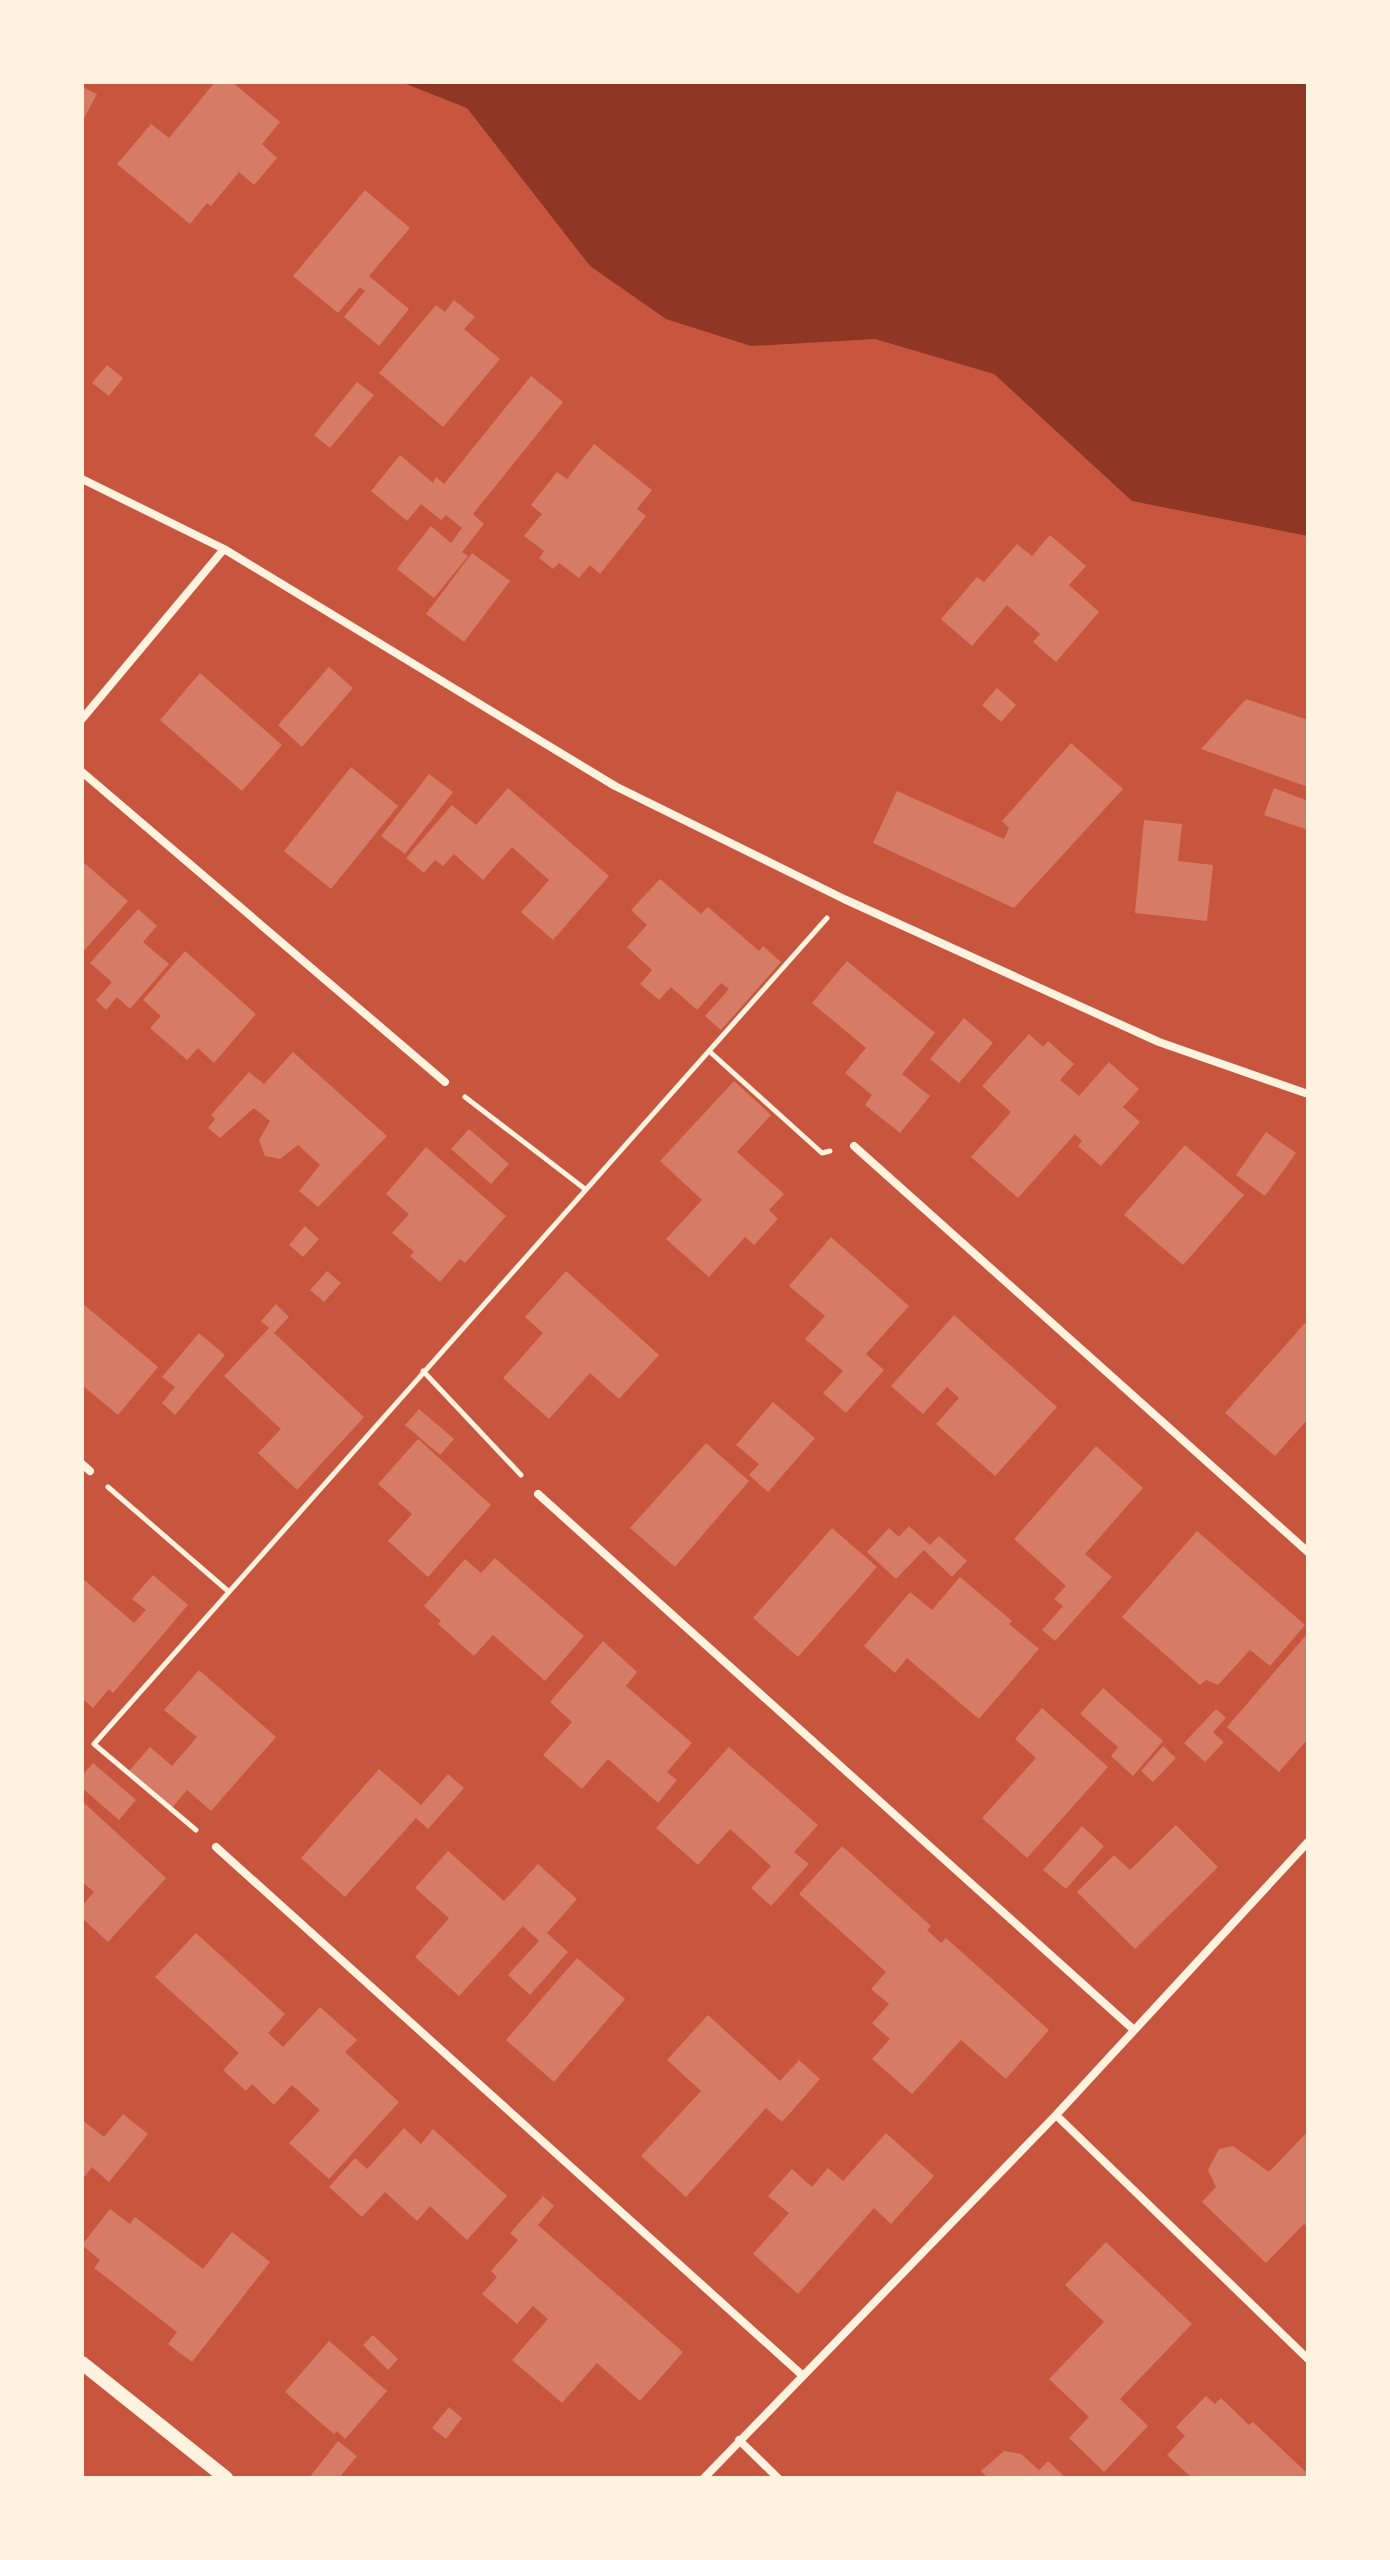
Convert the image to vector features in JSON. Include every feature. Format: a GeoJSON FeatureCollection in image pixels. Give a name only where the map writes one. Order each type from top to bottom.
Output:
{"type":"FeatureCollection","features":[{"type":"Feature","properties":{"kind":"street"},"geometry":{"type":"LineString","coordinates":[[82,479],[224,549],[615,786],[844,899],[1159,1042],[1308,1094]]}},
{"type":"Feature","properties":{"kind":"street"},"geometry":{"type":"LineString","coordinates":[[82,719],[224,549]]}},
{"type":"Feature","properties":{"kind":"street"},"geometry":{"type":"LineString","coordinates":[[82,772],[445,1082]]}},
{"type":"Feature","properties":{"kind":"street"},"geometry":{"type":"LineString","coordinates":[[854,1146],[1308,1552]]}},
{"type":"Feature","properties":{"kind":"street"},"geometry":{"type":"LineString","coordinates":[[82,1464],[90,1471]]}},
{"type":"Feature","properties":{"kind":"street"},"geometry":{"type":"LineString","coordinates":[[538,1494],[1134,2030]]}},
{"type":"Feature","properties":{"kind":"street"},"geometry":{"type":"LineString","coordinates":[[704,2478],[1056,2115],[1308,1842]]}},
{"type":"Feature","properties":{"kind":"street"},"geometry":{"type":"LineString","coordinates":[[216,1847],[802,2375]]}},
{"type":"Feature","properties":{"kind":"street"},"geometry":{"type":"LineString","coordinates":[[1056,2115],[1308,2359]]}},
{"type":"Feature","properties":{"kind":"street"},"geometry":{"type":"LineString","coordinates":[[82,2363],[226,2478]]}},
{"type":"Feature","properties":{"kind":"street"},"geometry":{"type":"LineString","coordinates":[[739,2440],[778,2478]]}},
{"type":"Feature","properties":{"kind":"path"},"geometry":{"type":"LineString","coordinates":[[216,1847],[94,1744],[844,899]]}},
{"type":"Feature","properties":{"kind":"path"},"geometry":{"type":"LineString","coordinates":[[709,1051],[822,1153],[854,1146]]}},
{"type":"Feature","properties":{"kind":"path"},"geometry":{"type":"LineString","coordinates":[[445,1082],[585,1189]]}},
{"type":"Feature","properties":{"kind":"path"},"geometry":{"type":"LineString","coordinates":[[423,1371],[538,1494]]}},
{"type":"Feature","properties":{"kind":"path"},"geometry":{"type":"LineString","coordinates":[[90,1471],[228,1591]]}},
{"type":"Feature","properties":{"kind":"shaded area"},"geometry":{"type":"Polygon","coordinates":[[[401,82],[1308,82],[1308,536],[1132,501],[994,374],[875,339],[751,346],[666,319],[590,266],[467,108],[401,82]]]}},
{"type":"Feature","properties":{"kind":"building"},"geometry":{"type":"Polygon","coordinates":[[[215,82],[232,82],[280,122],[262,144],[277,158],[254,185],[239,172],[211,206],[207,203],[190,224],[117,164],[151,124],[169,138],[215,82]]]}},
{"type":"Feature","properties":{"kind":"building"},"geometry":{"type":"Polygon","coordinates":[[[82,87],[97,94],[82,122],[82,87]]]}},
{"type":"Feature","properties":{"kind":"building"},"geometry":{"type":"Polygon","coordinates":[[[365,190],[410,228],[369,276],[409,309],[379,346],[344,317],[365,291],[360,287],[338,313],[293,276],[365,190]]]}},
{"type":"Feature","properties":{"kind":"building"},"geometry":{"type":"Polygon","coordinates":[[[454,300],[475,317],[464,329],[500,359],[443,427],[379,373],[436,305],[445,312],[454,300]]]}},
{"type":"Feature","properties":{"kind":"building"},"geometry":{"type":"Polygon","coordinates":[[[107,365],[123,378],[109,396],[92,383],[107,365]]]}},
{"type":"Feature","properties":{"kind":"building"},"geometry":{"type":"Polygon","coordinates":[[[531,376],[563,402],[473,514],[484,524],[462,552],[468,556],[434,598],[397,569],[431,526],[451,543],[462,528],[446,515],[441,520],[421,504],[407,521],[371,491],[400,455],[433,483],[436,477],[444,484],[531,376]]]}},
{"type":"Feature","properties":{"kind":"building"},"geometry":{"type":"Polygon","coordinates":[[[357,382],[374,395],[330,448],[314,435],[357,382]]]}},
{"type":"Feature","properties":{"kind":"building"},"geometry":{"type":"Polygon","coordinates":[[[594,444],[652,490],[637,509],[646,516],[600,574],[590,565],[579,578],[559,563],[553,569],[539,558],[544,551],[524,536],[542,514],[531,505],[557,472],[567,479],[594,444]]]}},
{"type":"Feature","properties":{"kind":"building"},"geometry":{"type":"Polygon","coordinates":[[[1050,535],[1086,566],[1069,585],[1099,612],[1056,662],[1033,642],[1040,634],[1007,605],[972,646],[941,619],[977,577],[984,582],[1017,544],[1032,556],[1050,535]]]}},
{"type":"Feature","properties":{"kind":"building"},"geometry":{"type":"Polygon","coordinates":[[[472,553],[510,581],[464,642],[426,614],[472,553]]]}},
{"type":"Feature","properties":{"kind":"building"},"geometry":{"type":"Polygon","coordinates":[[[329,667],[353,688],[302,747],[278,725],[329,667]]]}},
{"type":"Feature","properties":{"kind":"building"},"geometry":{"type":"Polygon","coordinates":[[[200,673],[282,745],[242,791],[160,720],[200,673]]]}},
{"type":"Feature","properties":{"kind":"building"},"geometry":{"type":"Polygon","coordinates":[[[997,688],[1016,705],[1001,722],[982,705],[997,688]]]}},
{"type":"Feature","properties":{"kind":"building"},"geometry":{"type":"Polygon","coordinates":[[[1246,699],[1308,720],[1308,787],[1201,749],[1246,699]]]}},
{"type":"Feature","properties":{"kind":"building"},"geometry":{"type":"Polygon","coordinates":[[[1071,743],[1123,789],[1014,908],[873,843],[897,791],[1004,839],[1009,828],[1002,821],[1071,743]]]}},
{"type":"Feature","properties":{"kind":"building"},"geometry":{"type":"Polygon","coordinates":[[[351,767],[398,806],[331,889],[284,851],[351,767]]]}},
{"type":"Feature","properties":{"kind":"building"},"geometry":{"type":"Polygon","coordinates":[[[429,774],[453,792],[405,854],[381,836],[429,774]]]}},
{"type":"Feature","properties":{"kind":"building"},"geometry":{"type":"Polygon","coordinates":[[[508,788],[609,876],[553,940],[521,912],[549,880],[512,847],[483,880],[454,854],[443,866],[435,860],[424,873],[406,858],[452,805],[476,825],[508,788]]]}},
{"type":"Feature","properties":{"kind":"building"},"geometry":{"type":"Polygon","coordinates":[[[1274,788],[1308,801],[1308,830],[1264,815],[1274,788]]]}},
{"type":"Feature","properties":{"kind":"building"},"geometry":{"type":"Polygon","coordinates":[[[1144,820],[1182,824],[1178,861],[1213,865],[1207,921],[1135,913],[1144,820]]]}},
{"type":"Feature","properties":{"kind":"building"},"geometry":{"type":"Polygon","coordinates":[[[82,861],[128,901],[82,953],[82,861]]]}},
{"type":"Feature","properties":{"kind":"building"},"geometry":{"type":"Polygon","coordinates":[[[660,879],[701,914],[708,907],[759,951],[763,946],[781,962],[721,1030],[705,1016],[729,989],[721,983],[697,1010],[671,987],[659,1000],[640,984],[652,970],[627,947],[647,925],[631,910],[660,879]]]}},
{"type":"Feature","properties":{"kind":"building"},"geometry":{"type":"Polygon","coordinates":[[[138,909],[157,926],[143,942],[169,964],[130,1009],[117,997],[106,1010],[96,1000],[112,982],[90,963],[138,909]]]}},
{"type":"Feature","properties":{"kind":"building"},"geometry":{"type":"Polygon","coordinates":[[[185,951],[256,1014],[214,1063],[198,1048],[187,1060],[150,1028],[161,1016],[143,1000],[185,951]]]}},
{"type":"Feature","properties":{"kind":"building"},"geometry":{"type":"Polygon","coordinates":[[[847,961],[935,1033],[902,1074],[930,1096],[900,1133],[865,1105],[872,1095],[845,1073],[866,1048],[812,1003],[847,961]]]}},
{"type":"Feature","properties":{"kind":"building"},"geometry":{"type":"Polygon","coordinates":[[[964,1018],[993,1043],[959,1083],[930,1059],[964,1018]]]}},
{"type":"Feature","properties":{"kind":"building"},"geometry":{"type":"Polygon","coordinates":[[[1029,1034],[1043,1047],[1048,1041],[1074,1064],[1060,1080],[1079,1096],[1109,1062],[1139,1089],[1123,1107],[1140,1122],[1101,1166],[1078,1146],[1082,1141],[1075,1134],[1018,1198],[971,1157],[1011,1112],[982,1086],[1029,1034]]]}},
{"type":"Feature","properties":{"kind":"building"},"geometry":{"type":"Polygon","coordinates":[[[293,1052],[387,1136],[318,1207],[299,1191],[320,1165],[298,1145],[280,1159],[265,1156],[259,1140],[270,1121],[254,1108],[220,1138],[208,1128],[215,1119],[211,1115],[249,1072],[264,1084],[293,1052]]]}},
{"type":"Feature","properties":{"kind":"building"},"geometry":{"type":"Polygon","coordinates":[[[734,1081],[771,1115],[737,1152],[784,1194],[769,1210],[778,1219],[754,1245],[745,1237],[709,1277],[666,1239],[702,1200],[660,1161],[734,1081]]]}},
{"type":"Feature","properties":{"kind":"building"},"geometry":{"type":"Polygon","coordinates":[[[469,1129],[509,1164],[491,1184],[451,1149],[469,1129]]]}},
{"type":"Feature","properties":{"kind":"building"},"geometry":{"type":"Polygon","coordinates":[[[1266,1132],[1296,1153],[1265,1196],[1236,1175],[1266,1132]]]}},
{"type":"Feature","properties":{"kind":"building"},"geometry":{"type":"Polygon","coordinates":[[[1185,1145],[1244,1195],[1183,1265],[1124,1215],[1185,1145]]]}},
{"type":"Feature","properties":{"kind":"building"},"geometry":{"type":"Polygon","coordinates":[[[426,1147],[506,1216],[465,1263],[460,1259],[440,1282],[410,1256],[414,1252],[392,1233],[409,1214],[386,1194],[426,1147]]]}},
{"type":"Feature","properties":{"kind":"building"},"geometry":{"type":"Polygon","coordinates":[[[305,1226],[319,1239],[303,1257],[289,1245],[305,1226]]]}},
{"type":"Feature","properties":{"kind":"building"},"geometry":{"type":"Polygon","coordinates":[[[831,1237],[909,1306],[866,1354],[884,1370],[846,1413],[823,1393],[843,1371],[805,1339],[825,1316],[789,1286],[831,1237]]]}},
{"type":"Feature","properties":{"kind":"building"},"geometry":{"type":"Polygon","coordinates":[[[327,1271],[341,1283],[324,1302],[310,1290],[327,1271]]]}},
{"type":"Feature","properties":{"kind":"building"},"geometry":{"type":"Polygon","coordinates":[[[566,1271],[659,1355],[619,1399],[590,1373],[549,1419],[503,1378],[543,1333],[525,1317],[566,1271]]]}},
{"type":"Feature","properties":{"kind":"building"},"geometry":{"type":"Polygon","coordinates":[[[82,1303],[158,1367],[118,1415],[82,1385],[82,1303]]]}},
{"type":"Feature","properties":{"kind":"building"},"geometry":{"type":"Polygon","coordinates":[[[276,1304],[289,1317],[274,1333],[364,1417],[297,1490],[258,1453],[281,1429],[224,1376],[269,1328],[261,1321],[276,1304]]]}},
{"type":"Feature","properties":{"kind":"building"},"geometry":{"type":"Polygon","coordinates":[[[954,1315],[1057,1407],[995,1476],[936,1424],[959,1398],[947,1387],[923,1414],[891,1386],[954,1315]]]}},
{"type":"Feature","properties":{"kind":"building"},"geometry":{"type":"Polygon","coordinates":[[[1305,1323],[1308,1325],[1308,1419],[1275,1456],[1225,1413],[1305,1323]]]}},
{"type":"Feature","properties":{"kind":"building"},"geometry":{"type":"Polygon","coordinates":[[[199,1333],[225,1355],[175,1415],[162,1403],[175,1387],[162,1377],[199,1333]]]}},
{"type":"Feature","properties":{"kind":"building"},"geometry":{"type":"Polygon","coordinates":[[[773,1402],[815,1438],[768,1492],[749,1475],[759,1464],[736,1445],[773,1402]]]}},
{"type":"Feature","properties":{"kind":"building"},"geometry":{"type":"Polygon","coordinates":[[[419,1409],[454,1439],[440,1455],[405,1425],[419,1409]]]}},
{"type":"Feature","properties":{"kind":"building"},"geometry":{"type":"Polygon","coordinates":[[[418,1439],[491,1505],[428,1577],[388,1541],[412,1514],[378,1484],[418,1439]]]}},
{"type":"Feature","properties":{"kind":"building"},"geometry":{"type":"Polygon","coordinates":[[[706,1443],[749,1481],[675,1567],[630,1528],[706,1443]]]}},
{"type":"Feature","properties":{"kind":"building"},"geometry":{"type":"Polygon","coordinates":[[[1096,1446],[1143,1488],[1085,1554],[1112,1577],[1055,1641],[1042,1630],[1063,1606],[1054,1599],[1066,1586],[1014,1539],[1096,1446]]]}},
{"type":"Feature","properties":{"kind":"building"},"geometry":{"type":"Polygon","coordinates":[[[909,1526],[930,1545],[939,1536],[967,1561],[952,1577],[924,1550],[896,1579],[867,1552],[889,1528],[899,1537],[909,1526]]]}},
{"type":"Feature","properties":{"kind":"building"},"geometry":{"type":"Polygon","coordinates":[[[832,1528],[877,1567],[798,1657],[753,1618],[832,1528]]]}},
{"type":"Feature","properties":{"kind":"building"},"geometry":{"type":"Polygon","coordinates":[[[1197,1531],[1305,1625],[1270,1666],[1250,1650],[1218,1685],[1206,1680],[1200,1685],[1122,1617],[1197,1531]]]}},
{"type":"Feature","properties":{"kind":"building"},"geometry":{"type":"Polygon","coordinates":[[[495,1558],[584,1636],[545,1681],[493,1635],[474,1656],[438,1624],[441,1621],[424,1606],[465,1559],[481,1573],[495,1558]]]}},
{"type":"Feature","properties":{"kind":"building"},"geometry":{"type":"Polygon","coordinates":[[[153,1575],[188,1605],[113,1693],[109,1689],[93,1708],[82,1698],[82,1578],[134,1623],[146,1610],[132,1599],[153,1575]]]}},
{"type":"Feature","properties":{"kind":"building"},"geometry":{"type":"Polygon","coordinates":[[[960,1577],[1012,1621],[1009,1624],[1039,1649],[979,1719],[907,1658],[895,1673],[864,1646],[910,1592],[932,1610],[960,1577]]]}},
{"type":"Feature","properties":{"kind":"building"},"geometry":{"type":"Polygon","coordinates":[[[1308,1633],[1308,1739],[1279,1772],[1227,1727],[1308,1633]]]}},
{"type":"Feature","properties":{"kind":"building"},"geometry":{"type":"Polygon","coordinates":[[[603,1641],[637,1672],[626,1686],[692,1743],[667,1772],[677,1780],[658,1803],[608,1759],[582,1789],[543,1755],[572,1722],[550,1702],[603,1641]]]}},
{"type":"Feature","properties":{"kind":"building"},"geometry":{"type":"Polygon","coordinates":[[[199,1670],[276,1737],[211,1811],[187,1790],[172,1808],[129,1771],[150,1747],[172,1766],[197,1737],[164,1710],[199,1670]]]}},
{"type":"Feature","properties":{"kind":"building"},"geometry":{"type":"Polygon","coordinates":[[[1103,1688],[1163,1741],[1133,1776],[1111,1756],[1118,1747],[1080,1714],[1103,1688]]]}},
{"type":"Feature","properties":{"kind":"building"},"geometry":{"type":"Polygon","coordinates":[[[1042,1708],[1108,1767],[1027,1858],[982,1818],[1036,1758],[1015,1739],[1042,1708]]]}},
{"type":"Feature","properties":{"kind":"building"},"geometry":{"type":"Polygon","coordinates":[[[1216,1709],[1226,1718],[1213,1732],[1224,1742],[1205,1762],[1184,1743],[1216,1709]]]}},
{"type":"Feature","properties":{"kind":"building"},"geometry":{"type":"Polygon","coordinates":[[[1163,1746],[1176,1758],[1153,1782],[1141,1771],[1163,1746]]]}},
{"type":"Feature","properties":{"kind":"building"},"geometry":{"type":"Polygon","coordinates":[[[729,1747],[818,1825],[794,1852],[809,1864],[771,1906],[751,1888],[771,1866],[730,1829],[698,1865],[656,1828],[729,1747]]]}},
{"type":"Feature","properties":{"kind":"building"},"geometry":{"type":"Polygon","coordinates":[[[93,1763],[136,1800],[119,1820],[82,1788],[82,1776],[93,1763]]]}},
{"type":"Feature","properties":{"kind":"building"},"geometry":{"type":"Polygon","coordinates":[[[379,1769],[421,1805],[448,1774],[464,1788],[428,1829],[416,1818],[345,1897],[301,1858],[379,1769]]]}},
{"type":"Feature","properties":{"kind":"building"},"geometry":{"type":"Polygon","coordinates":[[[82,1801],[166,1878],[108,1942],[82,1918],[82,1906],[94,1892],[82,1882],[82,1801]]]}},
{"type":"Feature","properties":{"kind":"building"},"geometry":{"type":"Polygon","coordinates":[[[1176,1825],[1218,1867],[1135,1949],[1077,1892],[1114,1855],[1130,1870],[1176,1825]]]}},
{"type":"Feature","properties":{"kind":"building"},"geometry":{"type":"Polygon","coordinates":[[[1082,1826],[1104,1846],[1066,1889],[1043,1870],[1082,1826]]]}},
{"type":"Feature","properties":{"kind":"building"},"geometry":{"type":"Polygon","coordinates":[[[842,1846],[931,1926],[927,1930],[941,1943],[946,1938],[1049,2030],[1006,2079],[961,2040],[912,2094],[872,2059],[890,2039],[872,2023],[889,2004],[871,1989],[886,1972],[799,1894],[842,1846]]]}},
{"type":"Feature","properties":{"kind":"building"},"geometry":{"type":"Polygon","coordinates":[[[448,1851],[504,1901],[538,1864],[577,1899],[547,1933],[568,1952],[530,1995],[508,1975],[539,1941],[523,1926],[459,1996],[415,1957],[449,1918],[415,1888],[448,1851]]]}},
{"type":"Feature","properties":{"kind":"building"},"geometry":{"type":"Polygon","coordinates":[[[196,1933],[285,2014],[268,2033],[283,2047],[320,2007],[357,2040],[345,2052],[399,2102],[329,2179],[289,2143],[320,2110],[292,2085],[274,2105],[252,2084],[246,2091],[223,2070],[239,2053],[155,1977],[196,1933]]]}},
{"type":"Feature","properties":{"kind":"building"},"geometry":{"type":"Polygon","coordinates":[[[577,1958],[625,1999],[554,2082],[506,2040],[577,1958]]]}},
{"type":"Feature","properties":{"kind":"building"},"geometry":{"type":"Polygon","coordinates":[[[708,2015],[780,2081],[799,2060],[820,2079],[782,2122],[766,2108],[686,2197],[641,2156],[701,2091],[667,2060],[708,2015]]]}},
{"type":"Feature","properties":{"kind":"building"},"geometry":{"type":"Polygon","coordinates":[[[123,2114],[148,2134],[109,2182],[92,2167],[82,2180],[82,2120],[104,2137],[123,2114]]]}},
{"type":"Feature","properties":{"kind":"building"},"geometry":{"type":"Polygon","coordinates":[[[404,2128],[421,2144],[433,2129],[507,2196],[467,2240],[430,2206],[417,2221],[385,2192],[362,2217],[329,2187],[355,2158],[367,2169],[404,2128]]]}},
{"type":"Feature","properties":{"kind":"building"},"geometry":{"type":"Polygon","coordinates":[[[1308,2131],[1308,2227],[1304,2224],[1266,2263],[1202,2202],[1216,2187],[1208,2170],[1219,2149],[1233,2146],[1269,2172],[1308,2131]]]}},
{"type":"Feature","properties":{"kind":"building"},"geometry":{"type":"Polygon","coordinates":[[[886,2133],[934,2176],[891,2224],[874,2208],[798,2294],[753,2254],[789,2213],[768,2196],[792,2169],[812,2187],[828,2168],[843,2181],[886,2133]]]}},
{"type":"Feature","properties":{"kind":"building"},"geometry":{"type":"Polygon","coordinates":[[[543,2196],[554,2206],[538,2225],[683,2352],[640,2401],[597,2363],[562,2403],[512,2360],[548,2319],[533,2306],[517,2324],[482,2294],[497,2277],[491,2271],[518,2240],[510,2233],[543,2196]]]}},
{"type":"Feature","properties":{"kind":"building"},"geometry":{"type":"Polygon","coordinates":[[[110,2209],[130,2224],[135,2217],[203,2269],[232,2232],[270,2262],[192,2362],[168,2344],[177,2332],[94,2268],[100,2260],[82,2245],[110,2209]]]}},
{"type":"Feature","properties":{"kind":"building"},"geometry":{"type":"Polygon","coordinates":[[[1106,2242],[1192,2324],[1120,2399],[1148,2426],[1104,2472],[1069,2438],[1089,2417],[1049,2379],[1104,2322],[1065,2285],[1106,2242]]]}},
{"type":"Feature","properties":{"kind":"building"},"geometry":{"type":"Polygon","coordinates":[[[373,2335],[398,2359],[388,2370],[363,2345],[373,2335]]]}},
{"type":"Feature","properties":{"kind":"building"},"geometry":{"type":"Polygon","coordinates":[[[329,2341],[387,2391],[345,2439],[337,2431],[334,2434],[285,2392],[329,2341]]]}},
{"type":"Feature","properties":{"kind":"building"},"geometry":{"type":"Polygon","coordinates":[[[1206,2396],[1215,2404],[1221,2398],[1249,2425],[1253,2422],[1308,2474],[1308,2478],[1192,2478],[1167,2455],[1185,2436],[1176,2427],[1206,2396]]]}},
{"type":"Feature","properties":{"kind":"building"},"geometry":{"type":"Polygon","coordinates":[[[449,2407],[462,2418],[446,2439],[432,2428],[449,2407]]]}},
{"type":"Feature","properties":{"kind":"building"},"geometry":{"type":"Polygon","coordinates":[[[338,2441],[357,2456],[339,2478],[309,2478],[338,2441]]]}},
{"type":"Feature","properties":{"kind":"building"},"geometry":{"type":"Polygon","coordinates":[[[1004,2451],[1021,2454],[1039,2470],[1048,2461],[1066,2478],[988,2478],[981,2471],[1004,2451]]]}}]}
